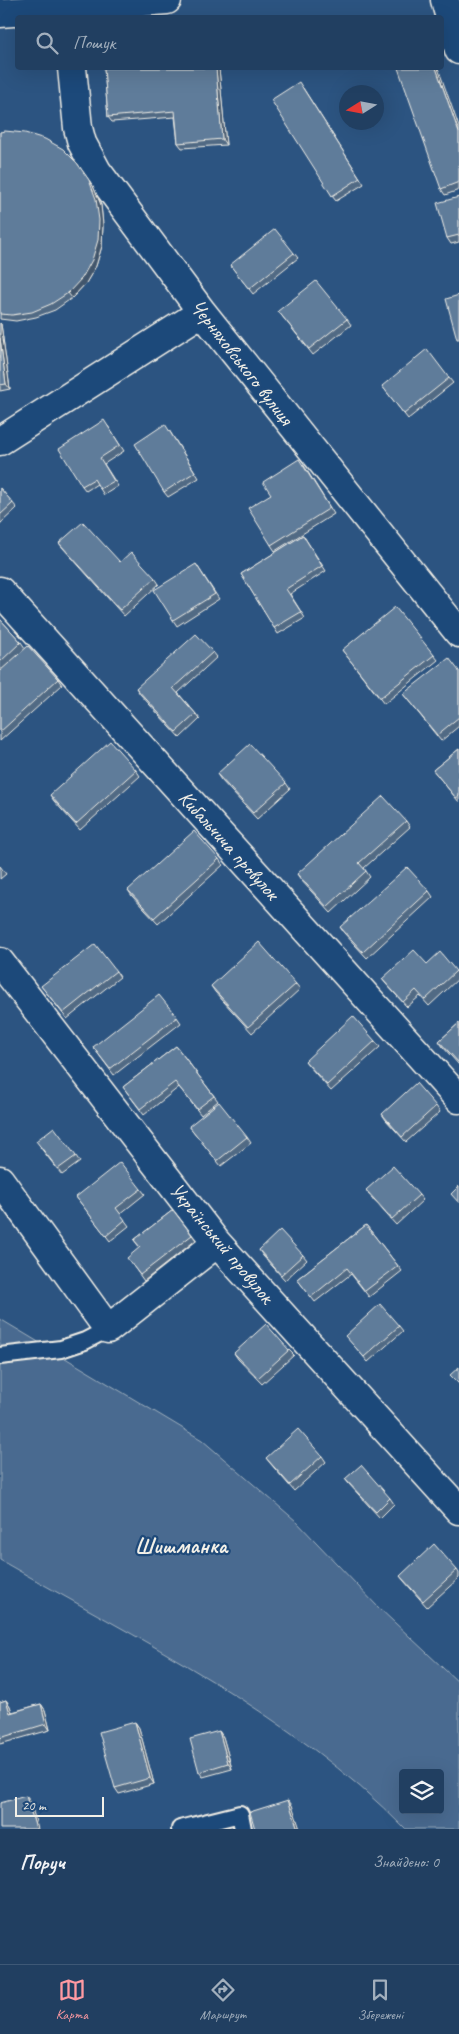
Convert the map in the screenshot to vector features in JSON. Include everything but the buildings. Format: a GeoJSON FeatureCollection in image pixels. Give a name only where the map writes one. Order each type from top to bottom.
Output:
{"type":"FeatureCollection","features":[{"type":"Feature","properties":{"kind":"street"},"geometry":{"type":"LineString","coordinates":[[0,14],[67,13],[166,0]]}},
{"type":"Feature","properties":{"kind":"street"},"geometry":{"type":"LineString","coordinates":[[445,0],[459,50]]}},
{"type":"Feature","properties":{"kind":"street","name":"Черняховського вулиця"},"geometry":{"type":"LineString","coordinates":[[72,70],[78,128],[89,157],[202,312],[459,633]]}},
{"type":"Feature","properties":{"kind":"street"},"geometry":{"type":"LineString","coordinates":[[0,441],[202,312]]}},
{"type":"Feature","properties":{"kind":"street","name":"Кибальчича провулок"},"geometry":{"type":"LineString","coordinates":[[0,592],[459,1099]]}},
{"type":"Feature","properties":{"kind":"street","name":"Український провулок"},"geometry":{"type":"LineString","coordinates":[[0,962],[218,1243],[459,1510]]}},
{"type":"Feature","properties":{"kind":"street"},"geometry":{"type":"LineString","coordinates":[[0,1180],[108,1329],[218,1243]]}},
{"type":"Feature","properties":{"kind":"lane"},"geometry":{"type":"LineString","coordinates":[[0,1356],[61,1348],[85,1341],[108,1329]]}},
{"type":"Feature","properties":{"kind":"lane"},"geometry":{"type":"LineString","coordinates":[[180,1829],[240,1814],[243,1829]]}},
{"type":"Feature","properties":{"kind":"shaded area"},"geometry":{"type":"Polygon","coordinates":[[[0,1319],[202,1440],[296,1521],[378,1607],[459,1683],[459,1829],[405,1829],[361,1787],[314,1749],[264,1714],[159,1650],[0,1560],[0,1319]]]}},
{"type":"Feature","properties":{"kind":"district","name":"Шишманка"},"geometry":{"type":"Point","coordinates":[181,1546]}}]}
